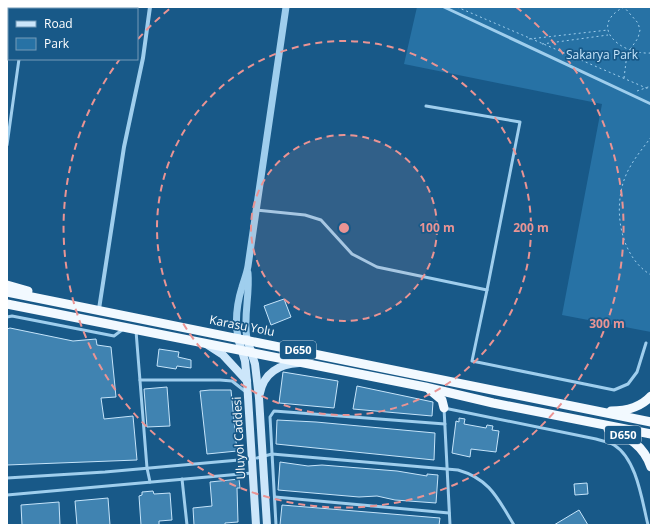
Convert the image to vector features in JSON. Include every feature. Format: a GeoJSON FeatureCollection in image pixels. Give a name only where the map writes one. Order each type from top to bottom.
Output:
{"type":"FeatureCollection","features":[{"type":"Feature","properties":{"kind":"highway"},"geometry":{"type":"LineString","coordinates":[[7,285],[83,306]]}},
{"type":"Feature","properties":{"kind":"highway","name":"Karasu Yolu"},"geometry":{"type":"LineString","coordinates":[[7,292],[99,309],[589,411]]}},
{"type":"Feature","properties":{"kind":"highway","name":"Karasu Yolu"},"geometry":{"type":"LineString","coordinates":[[7,304],[425,387],[493,403],[582,419]]}},
{"type":"Feature","properties":{"kind":"highway"},"geometry":{"type":"LineString","coordinates":[[7,309],[84,319]]}},
{"type":"Feature","properties":{"kind":"highway"},"geometry":{"type":"LineString","coordinates":[[425,387],[437,394],[442,400],[444,408]]}},
{"type":"Feature","properties":{"kind":"highway"},"geometry":{"type":"LineString","coordinates":[[589,411],[630,410],[643,403],[651,396]]}},
{"type":"Feature","properties":{"kind":"highway","name":"D650"},"geometry":{"type":"LineString","coordinates":[[589,411],[651,422]]}},
{"type":"Feature","properties":{"kind":"highway","name":"D650"},"geometry":{"type":"LineString","coordinates":[[582,419],[651,434]]}},
{"type":"Feature","properties":{"kind":"highway","name":"D650"},"geometry":{"type":"LineString","coordinates":[[582,419],[617,432],[631,440],[643,451],[651,467]]}},
{"type":"Feature","properties":{"kind":"main road"},"geometry":{"type":"LineString","coordinates":[[243,339],[246,352]]}},
{"type":"Feature","properties":{"kind":"main road"},"geometry":{"type":"LineString","coordinates":[[203,342],[223,355],[248,381]]}},
{"type":"Feature","properties":{"kind":"main road","name":"Uluyol Caddesi"},"geometry":{"type":"LineString","coordinates":[[246,352],[245,361],[248,393],[266,509],[267,525]]}},
{"type":"Feature","properties":{"kind":"main road","name":"Uluyol Caddesi"},"geometry":{"type":"LineString","coordinates":[[246,352],[256,364],[259,398],[257,458],[252,473],[256,525]]}},
{"type":"Feature","properties":{"kind":"main road"},"geometry":{"type":"LineString","coordinates":[[259,398],[265,379],[273,370],[283,366],[304,363]]}},
{"type":"Feature","properties":{"kind":"street"},"geometry":{"type":"LineString","coordinates":[[99,309],[124,147],[143,58],[150,7]]}},
{"type":"Feature","properties":{"kind":"street"},"geometry":{"type":"LineString","coordinates":[[243,339],[249,288],[248,269],[286,7]]}},
{"type":"Feature","properties":{"kind":"lane"},"geometry":{"type":"LineString","coordinates":[[444,7],[651,104]]}},
{"type":"Feature","properties":{"kind":"lane"},"geometry":{"type":"LineString","coordinates":[[7,145],[19,60]]}},
{"type":"Feature","properties":{"kind":"lane"},"geometry":{"type":"LineString","coordinates":[[426,106],[520,122],[472,361],[614,390],[628,384],[637,372],[646,343]]}},
{"type":"Feature","properties":{"kind":"lane"},"geometry":{"type":"LineString","coordinates":[[256,210],[305,215],[321,220],[352,254],[377,267],[487,290]]}},
{"type":"Feature","properties":{"kind":"lane"},"geometry":{"type":"LineString","coordinates":[[7,317],[12,316],[114,336],[125,327]]}},
{"type":"Feature","properties":{"kind":"lane"},"geometry":{"type":"LineString","coordinates":[[136,329],[147,468],[150,482]]}},
{"type":"Feature","properties":{"kind":"lane"},"geometry":{"type":"LineString","coordinates":[[140,380],[232,381],[248,393]]}},
{"type":"Feature","properties":{"kind":"lane"},"geometry":{"type":"LineString","coordinates":[[450,525],[444,408],[596,439],[614,445],[626,456],[633,470],[648,525]]}},
{"type":"Feature","properties":{"kind":"lane"},"geometry":{"type":"LineString","coordinates":[[276,525],[270,417],[274,411],[277,410],[445,424]]}},
{"type":"Feature","properties":{"kind":"lane"},"geometry":{"type":"LineString","coordinates":[[7,478],[147,468],[257,458],[272,454],[447,468],[467,472],[484,482],[492,489],[514,525]]}},
{"type":"Feature","properties":{"kind":"lane"},"geometry":{"type":"LineString","coordinates":[[7,495],[252,473]]}},
{"type":"Feature","properties":{"kind":"lane"},"geometry":{"type":"LineString","coordinates":[[182,479],[187,525]]}},
{"type":"Feature","properties":{"kind":"lane"},"geometry":{"type":"LineString","coordinates":[[275,497],[449,513]]}},
{"type":"Feature","properties":{"kind":"path"},"geometry":{"type":"LineString","coordinates":[[457,7],[651,90]]}},
{"type":"Feature","properties":{"kind":"path"},"geometry":{"type":"LineString","coordinates":[[624,78],[629,50],[638,38],[640,30],[638,23],[624,7],[614,14],[611,19],[609,30],[610,35],[618,45],[629,50],[651,53]]}},
{"type":"Feature","properties":{"kind":"path"},"geometry":{"type":"LineString","coordinates":[[529,39],[609,30]]}},
{"type":"Feature","properties":{"kind":"path"},"geometry":{"type":"LineString","coordinates":[[542,44],[610,35]]}},
{"type":"Feature","properties":{"kind":"path"},"geometry":{"type":"LineString","coordinates":[[630,94],[651,86]]}},
{"type":"Feature","properties":{"kind":"path"},"geometry":{"type":"LineString","coordinates":[[651,137],[629,167],[622,192],[620,208],[620,223],[631,254],[638,264],[651,275]]}},
{"type":"Feature","properties":{"kind":"green space","name":"Sakarya Park"},"geometry":{"type":"Polygon","coordinates":[[[417,7],[651,7],[651,332],[562,315],[602,104],[404,64],[417,7]]]}},
{"type":"Feature","properties":{"kind":"building"},"geometry":{"type":"Polygon","coordinates":[[[284,299],[291,317],[271,325],[264,306],[284,299]]]}},
{"type":"Feature","properties":{"kind":"building"},"geometry":{"type":"Polygon","coordinates":[[[10,328],[73,341],[96,339],[97,345],[111,347],[116,397],[101,398],[104,419],[133,416],[137,460],[7,465],[7,329],[10,328]]]}},
{"type":"Feature","properties":{"kind":"building"},"geometry":{"type":"Polygon","coordinates":[[[159,349],[179,352],[178,357],[191,360],[191,368],[177,366],[176,369],[157,366],[159,349]]]}},
{"type":"Feature","properties":{"kind":"building"},"geometry":{"type":"Polygon","coordinates":[[[283,372],[338,381],[334,408],[279,403],[283,372]]]}},
{"type":"Feature","properties":{"kind":"building"},"geometry":{"type":"Polygon","coordinates":[[[357,386],[433,402],[432,416],[353,409],[357,386]]]}},
{"type":"Feature","properties":{"kind":"building"},"geometry":{"type":"Polygon","coordinates":[[[167,387],[170,426],[147,427],[144,389],[167,387]]]}},
{"type":"Feature","properties":{"kind":"building"},"geometry":{"type":"Polygon","coordinates":[[[231,390],[237,451],[207,454],[200,391],[231,390]]]}},
{"type":"Feature","properties":{"kind":"building"},"geometry":{"type":"Polygon","coordinates":[[[459,418],[465,419],[464,424],[486,428],[487,425],[493,426],[492,430],[499,431],[496,452],[471,449],[470,457],[452,453],[456,421],[459,422],[459,418]]]}},
{"type":"Feature","properties":{"kind":"building"},"geometry":{"type":"Polygon","coordinates":[[[277,420],[316,422],[435,433],[434,460],[276,444],[277,420]]]}},
{"type":"Feature","properties":{"kind":"building"},"geometry":{"type":"Polygon","coordinates":[[[280,462],[308,466],[322,465],[397,471],[427,476],[427,474],[438,475],[436,503],[395,500],[377,496],[359,497],[278,490],[280,462]]]}},
{"type":"Feature","properties":{"kind":"building"},"geometry":{"type":"Polygon","coordinates":[[[239,479],[240,488],[237,488],[238,522],[225,523],[225,525],[194,525],[193,508],[212,506],[210,482],[239,479]]]}},
{"type":"Feature","properties":{"kind":"building"},"geometry":{"type":"Polygon","coordinates":[[[587,483],[588,494],[575,495],[574,484],[587,483]]]}},
{"type":"Feature","properties":{"kind":"building"},"geometry":{"type":"Polygon","coordinates":[[[153,491],[154,494],[170,493],[172,520],[159,521],[159,525],[141,525],[139,496],[142,495],[142,492],[153,491]]]}},
{"type":"Feature","properties":{"kind":"building"},"geometry":{"type":"Polygon","coordinates":[[[108,498],[110,525],[77,525],[75,501],[108,498]]]}},
{"type":"Feature","properties":{"kind":"building"},"geometry":{"type":"Polygon","coordinates":[[[59,502],[60,525],[22,525],[21,505],[59,502]]]}},
{"type":"Feature","properties":{"kind":"building"},"geometry":{"type":"Polygon","coordinates":[[[282,505],[440,518],[439,525],[280,525],[282,505]]]}},
{"type":"Feature","properties":{"kind":"building"},"geometry":{"type":"Polygon","coordinates":[[[579,510],[588,525],[554,525],[579,510]]]}}]}
